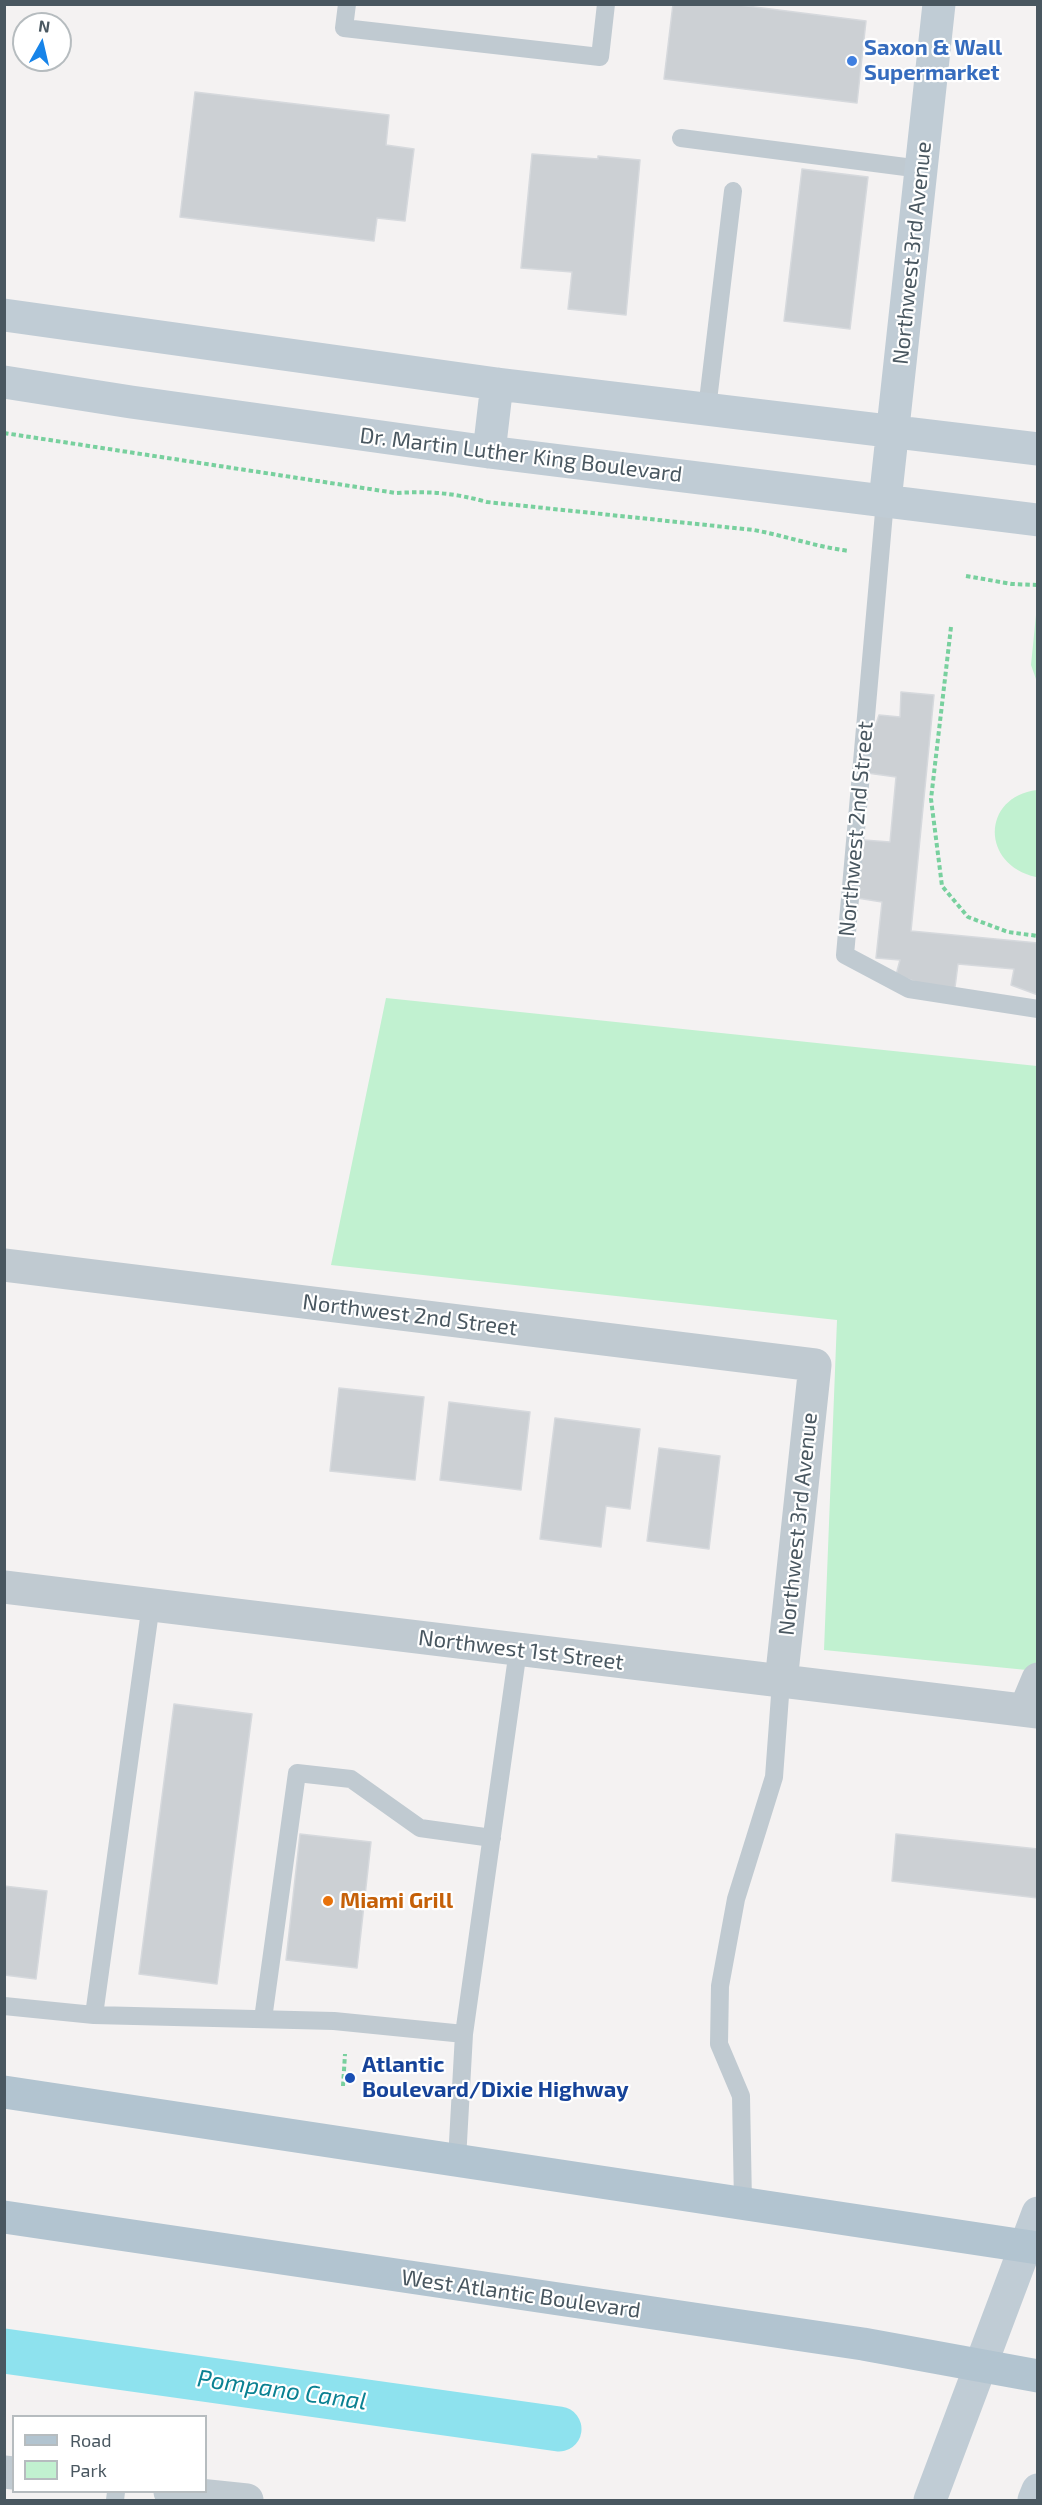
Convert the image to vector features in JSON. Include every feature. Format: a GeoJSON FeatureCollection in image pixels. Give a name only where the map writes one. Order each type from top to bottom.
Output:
{"type":"FeatureCollection","features":[{"type":"Feature","properties":{"kind":"main road","name":"Northwest 3rd Avenue"},"geometry":{"type":"LineString","coordinates":[[885,501],[939,4]]}},
{"type":"Feature","properties":{"kind":"main road"},"geometry":{"type":"LineString","coordinates":[[4,315],[497,384],[1038,449]]}},
{"type":"Feature","properties":{"kind":"main road","name":"Dr. Martin Luther King Boulevard"},"geometry":{"type":"LineString","coordinates":[[4,382],[489,452],[1038,520]]}},
{"type":"Feature","properties":{"kind":"main road"},"geometry":{"type":"LineString","coordinates":[[489,452],[497,384]]}},
{"type":"Feature","properties":{"kind":"main road"},"geometry":{"type":"LineString","coordinates":[[4,2092],[1031,2247]]}},
{"type":"Feature","properties":{"kind":"main road"},"geometry":{"type":"LineString","coordinates":[[930,2500],[980,2366],[1031,2247],[1038,2213]]}},
{"type":"Feature","properties":{"kind":"main road","name":"West Atlantic Boulevard"},"geometry":{"type":"LineString","coordinates":[[4,2217],[851,2343],[1038,2376]]}},
{"type":"Feature","properties":{"kind":"main road"},"geometry":{"type":"LineString","coordinates":[[1034,2500],[1038,2490]]}},
{"type":"Feature","properties":{"kind":"street","name":"Northwest 2nd Street"},"geometry":{"type":"LineString","coordinates":[[4,1265],[815,1365]]}},
{"type":"Feature","properties":{"kind":"street","name":"Northwest 3rd Avenue"},"geometry":{"type":"LineString","coordinates":[[781,1682],[815,1365]]}},
{"type":"Feature","properties":{"kind":"street","name":"Northwest 1st Street"},"geometry":{"type":"LineString","coordinates":[[4,1587],[1031,1711]]}},
{"type":"Feature","properties":{"kind":"street"},"geometry":{"type":"LineString","coordinates":[[1031,1711],[1038,1679]]}},
{"type":"Feature","properties":{"kind":"street"},"geometry":{"type":"LineString","coordinates":[[180,2493],[247,2500]]}},
{"type":"Feature","properties":{"kind":"lane"},"geometry":{"type":"LineString","coordinates":[[348,4],[345,28],[600,57],[606,4]]}},
{"type":"Feature","properties":{"kind":"lane"},"geometry":{"type":"LineString","coordinates":[[681,138],[921,169]]}},
{"type":"Feature","properties":{"kind":"lane"},"geometry":{"type":"LineString","coordinates":[[707,409],[734,190]]}},
{"type":"Feature","properties":{"kind":"lane","name":"Northwest 2nd Street"},"geometry":{"type":"LineString","coordinates":[[885,501],[845,955],[909,989],[1038,1009]]}},
{"type":"Feature","properties":{"kind":"lane"},"geometry":{"type":"LineString","coordinates":[[94,2015],[151,1604]]}},
{"type":"Feature","properties":{"kind":"lane"},"geometry":{"type":"LineString","coordinates":[[457,2160],[464,2034],[518,1650]]}},
{"type":"Feature","properties":{"kind":"lane"},"geometry":{"type":"LineString","coordinates":[[743,2203],[741,2096],[719,2044],[720,1986],[735,1899],[774,1777],[781,1682]]}},
{"type":"Feature","properties":{"kind":"lane"},"geometry":{"type":"LineString","coordinates":[[262,2019],[297,1773],[351,1779],[420,1828],[492,1838]]}},
{"type":"Feature","properties":{"kind":"lane"},"geometry":{"type":"LineString","coordinates":[[4,2006],[94,2015],[334,2021],[464,2034]]}},
{"type":"Feature","properties":{"kind":"path"},"geometry":{"type":"LineString","coordinates":[[4,433],[396,493],[431,490],[487,502],[754,530],[786,536],[826,548],[880,555]]}},
{"type":"Feature","properties":{"kind":"path"},"geometry":{"type":"LineString","coordinates":[[966,576],[1009,584],[1038,585]]}},
{"type":"Feature","properties":{"kind":"path"},"geometry":{"type":"LineString","coordinates":[[951,627],[931,799],[942,886],[968,917],[1008,932],[1038,936]]}},
{"type":"Feature","properties":{"kind":"path"},"geometry":{"type":"LineString","coordinates":[[343,2086],[345,2049]]}},
{"type":"Feature","properties":{"kind":"green space"},"geometry":{"type":"Polygon","coordinates":[[[1037,605],[1038,682],[1031,665],[1037,605]]]}},
{"type":"Feature","properties":{"kind":"green space"},"geometry":{"type":"Polygon","coordinates":[[[1037,790],[1038,877],[1036,877],[1018,870],[1005,859],[997,846],[995,832],[998,817],[1005,805],[1019,795],[1037,790]]]}},
{"type":"Feature","properties":{"kind":"green space"},"geometry":{"type":"Polygon","coordinates":[[[386,998],[1037,1066],[1037,1671],[824,1650],[837,1320],[331,1265],[386,998]]]}},
{"type":"Feature","properties":{"kind":"building"},"geometry":{"type":"Polygon","coordinates":[[[673,4],[731,4],[866,21],[857,103],[664,79],[673,4]]]}},
{"type":"Feature","properties":{"kind":"building"},"geometry":{"type":"Polygon","coordinates":[[[195,92],[389,115],[386,145],[414,149],[405,221],[377,218],[374,241],[180,217],[195,92]]]}},
{"type":"Feature","properties":{"kind":"building"},"geometry":{"type":"Polygon","coordinates":[[[532,154],[640,160],[626,315],[568,309],[572,272],[521,268],[532,154]]]}},
{"type":"Feature","properties":{"kind":"building"},"geometry":{"type":"Polygon","coordinates":[[[802,169],[868,177],[850,329],[784,321],[802,169]]]}},
{"type":"Feature","properties":{"kind":"building"},"geometry":{"type":"Polygon","coordinates":[[[901,692],[934,695],[911,931],[1038,943],[1038,995],[1011,985],[1014,969],[958,964],[954,995],[896,975],[900,960],[876,958],[882,902],[857,898],[864,840],[890,842],[896,777],[860,772],[879,715],[900,717],[901,692]]]}},
{"type":"Feature","properties":{"kind":"building"},"geometry":{"type":"Polygon","coordinates":[[[339,1388],[424,1397],[415,1480],[330,1471],[339,1388]]]}},
{"type":"Feature","properties":{"kind":"building"},"geometry":{"type":"Polygon","coordinates":[[[449,1402],[530,1412],[521,1490],[440,1480],[449,1402]]]}},
{"type":"Feature","properties":{"kind":"building"},"geometry":{"type":"Polygon","coordinates":[[[555,1418],[640,1429],[630,1509],[606,1506],[601,1547],[540,1539],[555,1418]]]}},
{"type":"Feature","properties":{"kind":"building"},"geometry":{"type":"Polygon","coordinates":[[[659,1448],[720,1456],[709,1549],[647,1541],[659,1448]]]}},
{"type":"Feature","properties":{"kind":"building"},"geometry":{"type":"Polygon","coordinates":[[[174,1704],[252,1714],[217,1984],[139,1974],[174,1704]]]}},
{"type":"Feature","properties":{"kind":"building","name":"Miami Grill"},"geometry":{"type":"Polygon","coordinates":[[[300,1834],[371,1842],[357,1968],[286,1960],[300,1834]]]}},
{"type":"Feature","properties":{"kind":"building"},"geometry":{"type":"Polygon","coordinates":[[[896,1834],[1038,1849],[1038,1898],[892,1881],[896,1834]]]}},
{"type":"Feature","properties":{"kind":"building"},"geometry":{"type":"Polygon","coordinates":[[[4,1886],[47,1891],[36,1979],[4,1975],[4,1886]]]}},
{"type":"Feature","properties":{"kind":"waterway","name":"Pompano Canal"},"geometry":{"type":"LineString","coordinates":[[4,2351],[559,2429]]}},
{"type":"Feature","properties":{"kind":"place","name":"Saxon & Wall Supermarket"},"geometry":{"type":"Point","coordinates":[852,61]}},
{"type":"Feature","properties":{"kind":"place","name":"Miami Grill"},"geometry":{"type":"Point","coordinates":[328,1901]}},
{"type":"Feature","properties":{"kind":"place","name":"Atlantic Boulevard/Dixie Highway"},"geometry":{"type":"Point","coordinates":[350,2078]}}]}
